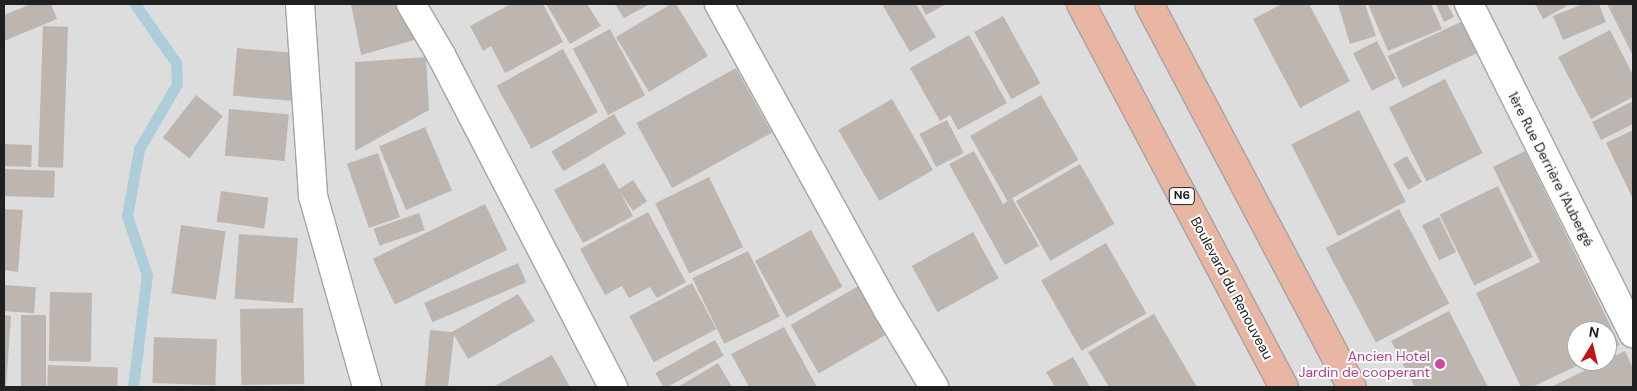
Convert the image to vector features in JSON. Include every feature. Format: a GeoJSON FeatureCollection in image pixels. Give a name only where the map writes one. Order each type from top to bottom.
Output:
{"type":"FeatureCollection","features":[{"type":"Feature","properties":{"kind":"highway","name":"Boulevard du Renouveau"},"geometry":{"type":"LineString","coordinates":[[1080,4],[1284,387]]}},
{"type":"Feature","properties":{"kind":"highway"},"geometry":{"type":"LineString","coordinates":[[1149,4],[1352,387]]}},
{"type":"Feature","properties":{"kind":"street"},"geometry":{"type":"LineString","coordinates":[[300,4],[313,196],[367,387]]}},
{"type":"Feature","properties":{"kind":"street"},"geometry":{"type":"LineString","coordinates":[[411,4],[441,55],[613,387]]}},
{"type":"Feature","properties":{"kind":"street"},"geometry":{"type":"LineString","coordinates":[[718,4],[934,387]]}},
{"type":"Feature","properties":{"kind":"street","name":"1ère Rue Derrière l'Aubergé"},"geometry":{"type":"LineString","coordinates":[[1469,4],[1633,333]]}},
{"type":"Feature","properties":{"kind":"shaded area"},"geometry":{"type":"Polygon","coordinates":[[[4,4],[1633,4],[1633,387],[4,387],[4,4]]]}},
{"type":"Feature","properties":{"kind":"building"},"geometry":{"type":"Polygon","coordinates":[[[31,4],[51,4],[57,19],[4,41],[4,15],[31,4]]]}},
{"type":"Feature","properties":{"kind":"building"},"geometry":{"type":"Polygon","coordinates":[[[351,4],[398,4],[418,39],[361,55],[351,4]]]}},
{"type":"Feature","properties":{"kind":"building"},"geometry":{"type":"Polygon","coordinates":[[[511,4],[543,4],[563,42],[505,73],[491,46],[483,51],[470,26],[511,4]]]}},
{"type":"Feature","properties":{"kind":"building"},"geometry":{"type":"Polygon","coordinates":[[[546,4],[587,4],[601,26],[570,44],[546,4]]]}},
{"type":"Feature","properties":{"kind":"building"},"geometry":{"type":"Polygon","coordinates":[[[615,4],[650,4],[624,18],[615,4]]]}},
{"type":"Feature","properties":{"kind":"building"},"geometry":{"type":"Polygon","coordinates":[[[671,4],[676,4],[708,56],[649,92],[616,37],[671,4]]]}},
{"type":"Feature","properties":{"kind":"building"},"geometry":{"type":"Polygon","coordinates":[[[882,4],[916,4],[936,37],[910,52],[882,4]]]}},
{"type":"Feature","properties":{"kind":"building"},"geometry":{"type":"Polygon","coordinates":[[[920,4],[946,4],[926,15],[920,4]]]}},
{"type":"Feature","properties":{"kind":"building"},"geometry":{"type":"Polygon","coordinates":[[[1282,4],[1309,4],[1350,81],[1300,108],[1253,19],[1282,4]]]}},
{"type":"Feature","properties":{"kind":"building"},"geometry":{"type":"Polygon","coordinates":[[[1338,4],[1365,4],[1376,36],[1350,44],[1338,4]]]}},
{"type":"Feature","properties":{"kind":"building"},"geometry":{"type":"Polygon","coordinates":[[[1368,4],[1431,4],[1442,29],[1388,51],[1368,4]]]}},
{"type":"Feature","properties":{"kind":"building"},"geometry":{"type":"Polygon","coordinates":[[[1436,4],[1447,4],[1454,17],[1444,22],[1436,4]]]}},
{"type":"Feature","properties":{"kind":"building"},"geometry":{"type":"Polygon","coordinates":[[[1535,4],[1566,4],[1567,6],[1543,19],[1535,4]]]}},
{"type":"Feature","properties":{"kind":"building"},"geometry":{"type":"Polygon","coordinates":[[[1583,4],[1599,4],[1606,22],[1563,40],[1553,16],[1583,4]]]}},
{"type":"Feature","properties":{"kind":"building"},"geometry":{"type":"Polygon","coordinates":[[[1607,4],[1633,4],[1633,56],[1607,4]]]}},
{"type":"Feature","properties":{"kind":"building"},"geometry":{"type":"Polygon","coordinates":[[[1003,16],[1040,83],[1011,99],[974,32],[1003,16]]]}},
{"type":"Feature","properties":{"kind":"building"},"geometry":{"type":"Polygon","coordinates":[[[1463,21],[1478,53],[1403,88],[1388,56],[1463,21]]]}},
{"type":"Feature","properties":{"kind":"building"},"geometry":{"type":"Polygon","coordinates":[[[43,26],[68,27],[63,168],[38,167],[43,26]]]}},
{"type":"Feature","properties":{"kind":"building"},"geometry":{"type":"Polygon","coordinates":[[[610,29],[645,95],[608,115],[573,49],[610,29]]]}},
{"type":"Feature","properties":{"kind":"building"},"geometry":{"type":"Polygon","coordinates":[[[1610,30],[1633,75],[1633,97],[1591,119],[1558,57],[1610,30]]]}},
{"type":"Feature","properties":{"kind":"building"},"geometry":{"type":"Polygon","coordinates":[[[969,35],[1007,103],[958,130],[950,115],[940,121],[910,68],[969,35]]]}},
{"type":"Feature","properties":{"kind":"building"},"geometry":{"type":"Polygon","coordinates":[[[1377,41],[1396,78],[1372,91],[1353,53],[1377,41]]]}},
{"type":"Feature","properties":{"kind":"building"},"geometry":{"type":"Polygon","coordinates":[[[237,48],[295,53],[291,101],[233,96],[237,48]]]}},
{"type":"Feature","properties":{"kind":"building"},"geometry":{"type":"Polygon","coordinates":[[[563,49],[598,112],[531,149],[497,86],[563,49]]]}},
{"type":"Feature","properties":{"kind":"building"},"geometry":{"type":"Polygon","coordinates":[[[426,57],[429,110],[355,151],[355,62],[426,57]]]}},
{"type":"Feature","properties":{"kind":"building"},"geometry":{"type":"Polygon","coordinates":[[[736,68],[772,133],[672,188],[636,123],[736,68]]]}},
{"type":"Feature","properties":{"kind":"building"},"geometry":{"type":"Polygon","coordinates":[[[1445,79],[1483,153],[1427,182],[1389,108],[1445,79]]]}},
{"type":"Feature","properties":{"kind":"building"},"geometry":{"type":"Polygon","coordinates":[[[196,95],[223,116],[190,158],[163,138],[196,95]]]}},
{"type":"Feature","properties":{"kind":"building"},"geometry":{"type":"Polygon","coordinates":[[[1041,95],[1078,160],[1007,201],[970,136],[1041,95]]]}},
{"type":"Feature","properties":{"kind":"building"},"geometry":{"type":"Polygon","coordinates":[[[892,99],[933,170],[879,201],[838,130],[892,99]]]}},
{"type":"Feature","properties":{"kind":"building"},"geometry":{"type":"Polygon","coordinates":[[[1633,101],[1633,124],[1601,140],[1592,122],[1633,101]]]}},
{"type":"Feature","properties":{"kind":"building"},"geometry":{"type":"Polygon","coordinates":[[[229,109],[289,114],[285,161],[225,156],[229,109]]]}},
{"type":"Feature","properties":{"kind":"building"},"geometry":{"type":"Polygon","coordinates":[[[1359,110],[1406,202],[1338,236],[1291,145],[1359,110]]]}},
{"type":"Feature","properties":{"kind":"building"},"geometry":{"type":"Polygon","coordinates":[[[614,114],[626,134],[563,171],[551,152],[614,114]]]}},
{"type":"Feature","properties":{"kind":"building"},"geometry":{"type":"Polygon","coordinates":[[[947,120],[964,153],[936,167],[919,134],[947,120]]]}},
{"type":"Feature","properties":{"kind":"building"},"geometry":{"type":"Polygon","coordinates":[[[425,127],[452,191],[406,210],[379,147],[425,127]]]}},
{"type":"Feature","properties":{"kind":"building"},"geometry":{"type":"Polygon","coordinates":[[[1633,130],[1633,199],[1606,143],[1633,130]]]}},
{"type":"Feature","properties":{"kind":"building"},"geometry":{"type":"Polygon","coordinates":[[[4,144],[32,145],[31,167],[4,166],[4,144]]]}},
{"type":"Feature","properties":{"kind":"building"},"geometry":{"type":"Polygon","coordinates":[[[974,151],[1003,204],[1012,198],[1039,246],[1005,265],[949,164],[974,151]]]}},
{"type":"Feature","properties":{"kind":"building"},"geometry":{"type":"Polygon","coordinates":[[[1525,151],[1608,321],[1567,321],[1567,370],[1532,387],[1521,387],[1476,293],[1540,262],[1493,167],[1525,151]]]}},
{"type":"Feature","properties":{"kind":"building"},"geometry":{"type":"Polygon","coordinates":[[[378,153],[400,217],[369,228],[347,164],[378,153]]]}},
{"type":"Feature","properties":{"kind":"building"},"geometry":{"type":"Polygon","coordinates":[[[1407,156],[1422,182],[1408,190],[1393,164],[1407,156]]]}},
{"type":"Feature","properties":{"kind":"building"},"geometry":{"type":"Polygon","coordinates":[[[604,163],[619,189],[633,180],[647,201],[633,211],[620,192],[633,216],[583,243],[554,190],[604,163]]]}},
{"type":"Feature","properties":{"kind":"building"},"geometry":{"type":"Polygon","coordinates":[[[1080,164],[1114,224],[1050,261],[1016,201],[1080,164]]]}},
{"type":"Feature","properties":{"kind":"building"},"geometry":{"type":"Polygon","coordinates":[[[4,169],[55,171],[54,198],[4,196],[4,169]]]}},
{"type":"Feature","properties":{"kind":"building"},"geometry":{"type":"Polygon","coordinates":[[[709,177],[743,247],[689,273],[655,203],[709,177]]]}},
{"type":"Feature","properties":{"kind":"building"},"geometry":{"type":"Polygon","coordinates":[[[1498,186],[1533,257],[1474,285],[1440,214],[1498,186]]]}},
{"type":"Feature","properties":{"kind":"building"},"geometry":{"type":"Polygon","coordinates":[[[221,191],[269,198],[264,228],[217,222],[221,191]]]}},
{"type":"Feature","properties":{"kind":"building"},"geometry":{"type":"Polygon","coordinates":[[[485,204],[507,250],[395,305],[373,259],[485,204]]]}},
{"type":"Feature","properties":{"kind":"building"},"geometry":{"type":"Polygon","coordinates":[[[4,209],[23,210],[18,272],[4,270],[4,209]]]}},
{"type":"Feature","properties":{"kind":"building"},"geometry":{"type":"Polygon","coordinates":[[[1399,209],[1449,303],[1376,342],[1326,248],[1399,209]]]}},
{"type":"Feature","properties":{"kind":"building"},"geometry":{"type":"Polygon","coordinates":[[[648,212],[686,282],[657,298],[650,287],[629,298],[622,286],[605,295],[580,249],[648,212]]]}},
{"type":"Feature","properties":{"kind":"building"},"geometry":{"type":"Polygon","coordinates":[[[419,213],[425,230],[379,246],[374,229],[419,213]]]}},
{"type":"Feature","properties":{"kind":"building"},"geometry":{"type":"Polygon","coordinates":[[[1439,217],[1456,252],[1439,260],[1422,225],[1439,217]]]}},
{"type":"Feature","properties":{"kind":"building"},"geometry":{"type":"Polygon","coordinates":[[[181,225],[226,231],[216,300],[171,293],[181,225]]]}},
{"type":"Feature","properties":{"kind":"building"},"geometry":{"type":"Polygon","coordinates":[[[811,230],[843,287],[787,318],[755,261],[811,230]]]}},
{"type":"Feature","properties":{"kind":"building"},"geometry":{"type":"Polygon","coordinates":[[[973,232],[999,278],[937,312],[912,266],[973,232]]]}},
{"type":"Feature","properties":{"kind":"building"},"geometry":{"type":"Polygon","coordinates":[[[239,234],[298,238],[293,303],[234,299],[239,234]]]}},
{"type":"Feature","properties":{"kind":"building"},"geometry":{"type":"Polygon","coordinates":[[[1106,243],[1146,313],[1082,351],[1041,280],[1106,243]]]}},
{"type":"Feature","properties":{"kind":"building"},"geometry":{"type":"Polygon","coordinates":[[[748,251],[780,317],[724,344],[692,278],[748,251]]]}},
{"type":"Feature","properties":{"kind":"building"},"geometry":{"type":"Polygon","coordinates":[[[518,263],[526,282],[432,322],[424,303],[518,263]]]}},
{"type":"Feature","properties":{"kind":"building"},"geometry":{"type":"Polygon","coordinates":[[[692,283],[716,329],[654,362],[629,316],[692,283]]]}},
{"type":"Feature","properties":{"kind":"building"},"geometry":{"type":"Polygon","coordinates":[[[4,285],[36,287],[34,313],[4,311],[4,285]]]}},
{"type":"Feature","properties":{"kind":"building"},"geometry":{"type":"Polygon","coordinates":[[[860,285],[888,333],[819,373],[791,325],[860,285]]]}},
{"type":"Feature","properties":{"kind":"building"},"geometry":{"type":"Polygon","coordinates":[[[50,292],[92,293],[91,362],[49,361],[50,292]]]}},
{"type":"Feature","properties":{"kind":"building"},"geometry":{"type":"Polygon","coordinates":[[[518,294],[535,321],[468,359],[454,335],[448,387],[425,387],[430,330],[452,332],[518,294]]]}},
{"type":"Feature","properties":{"kind":"building"},"geometry":{"type":"Polygon","coordinates":[[[303,308],[304,384],[241,385],[240,309],[303,308]]]}},
{"type":"Feature","properties":{"kind":"building","name":"Ancien Hotel Jardin de cooperant"},"geometry":{"type":"Polygon","coordinates":[[[1449,311],[1488,387],[1415,387],[1391,341],[1449,311]]]}},
{"type":"Feature","properties":{"kind":"building"},"geometry":{"type":"Polygon","coordinates":[[[1154,314],[1197,387],[1109,387],[1088,352],[1154,314]]]}},
{"type":"Feature","properties":{"kind":"building"},"geometry":{"type":"Polygon","coordinates":[[[4,315],[11,316],[6,387],[4,387],[4,315]]]}},
{"type":"Feature","properties":{"kind":"building"},"geometry":{"type":"Polygon","coordinates":[[[21,315],[46,315],[46,387],[21,387],[21,315]]]}},
{"type":"Feature","properties":{"kind":"building"},"geometry":{"type":"Polygon","coordinates":[[[784,327],[817,387],[749,387],[731,354],[784,327]]]}},
{"type":"Feature","properties":{"kind":"building"},"geometry":{"type":"Polygon","coordinates":[[[154,337],[217,339],[215,385],[152,383],[154,337]]]}},
{"type":"Feature","properties":{"kind":"building"},"geometry":{"type":"Polygon","coordinates":[[[715,340],[724,356],[667,387],[663,387],[656,373],[715,340]]]}},
{"type":"Feature","properties":{"kind":"building"},"geometry":{"type":"Polygon","coordinates":[[[1625,351],[1633,368],[1633,387],[1551,387],[1584,371],[1617,371],[1617,355],[1625,351]]]}},
{"type":"Feature","properties":{"kind":"building"},"geometry":{"type":"Polygon","coordinates":[[[552,355],[570,387],[493,387],[552,355]]]}},
{"type":"Feature","properties":{"kind":"building"},"geometry":{"type":"Polygon","coordinates":[[[1073,357],[1090,387],[1055,387],[1046,372],[1073,357]]]}},
{"type":"Feature","properties":{"kind":"building"},"geometry":{"type":"Polygon","coordinates":[[[718,363],[732,387],[678,387],[718,363]]]}},
{"type":"Feature","properties":{"kind":"building"},"geometry":{"type":"Polygon","coordinates":[[[48,365],[118,367],[117,387],[47,387],[48,365]]]}},
{"type":"Feature","properties":{"kind":"waterway"},"geometry":{"type":"LineString","coordinates":[[133,387],[147,275],[127,216],[139,149],[177,84],[176,63],[135,4]]}},
{"type":"Feature","properties":{"kind":"place","name":"Ancien Hotel Jardin de cooperant"},"geometry":{"type":"Point","coordinates":[1440,364]}}]}
